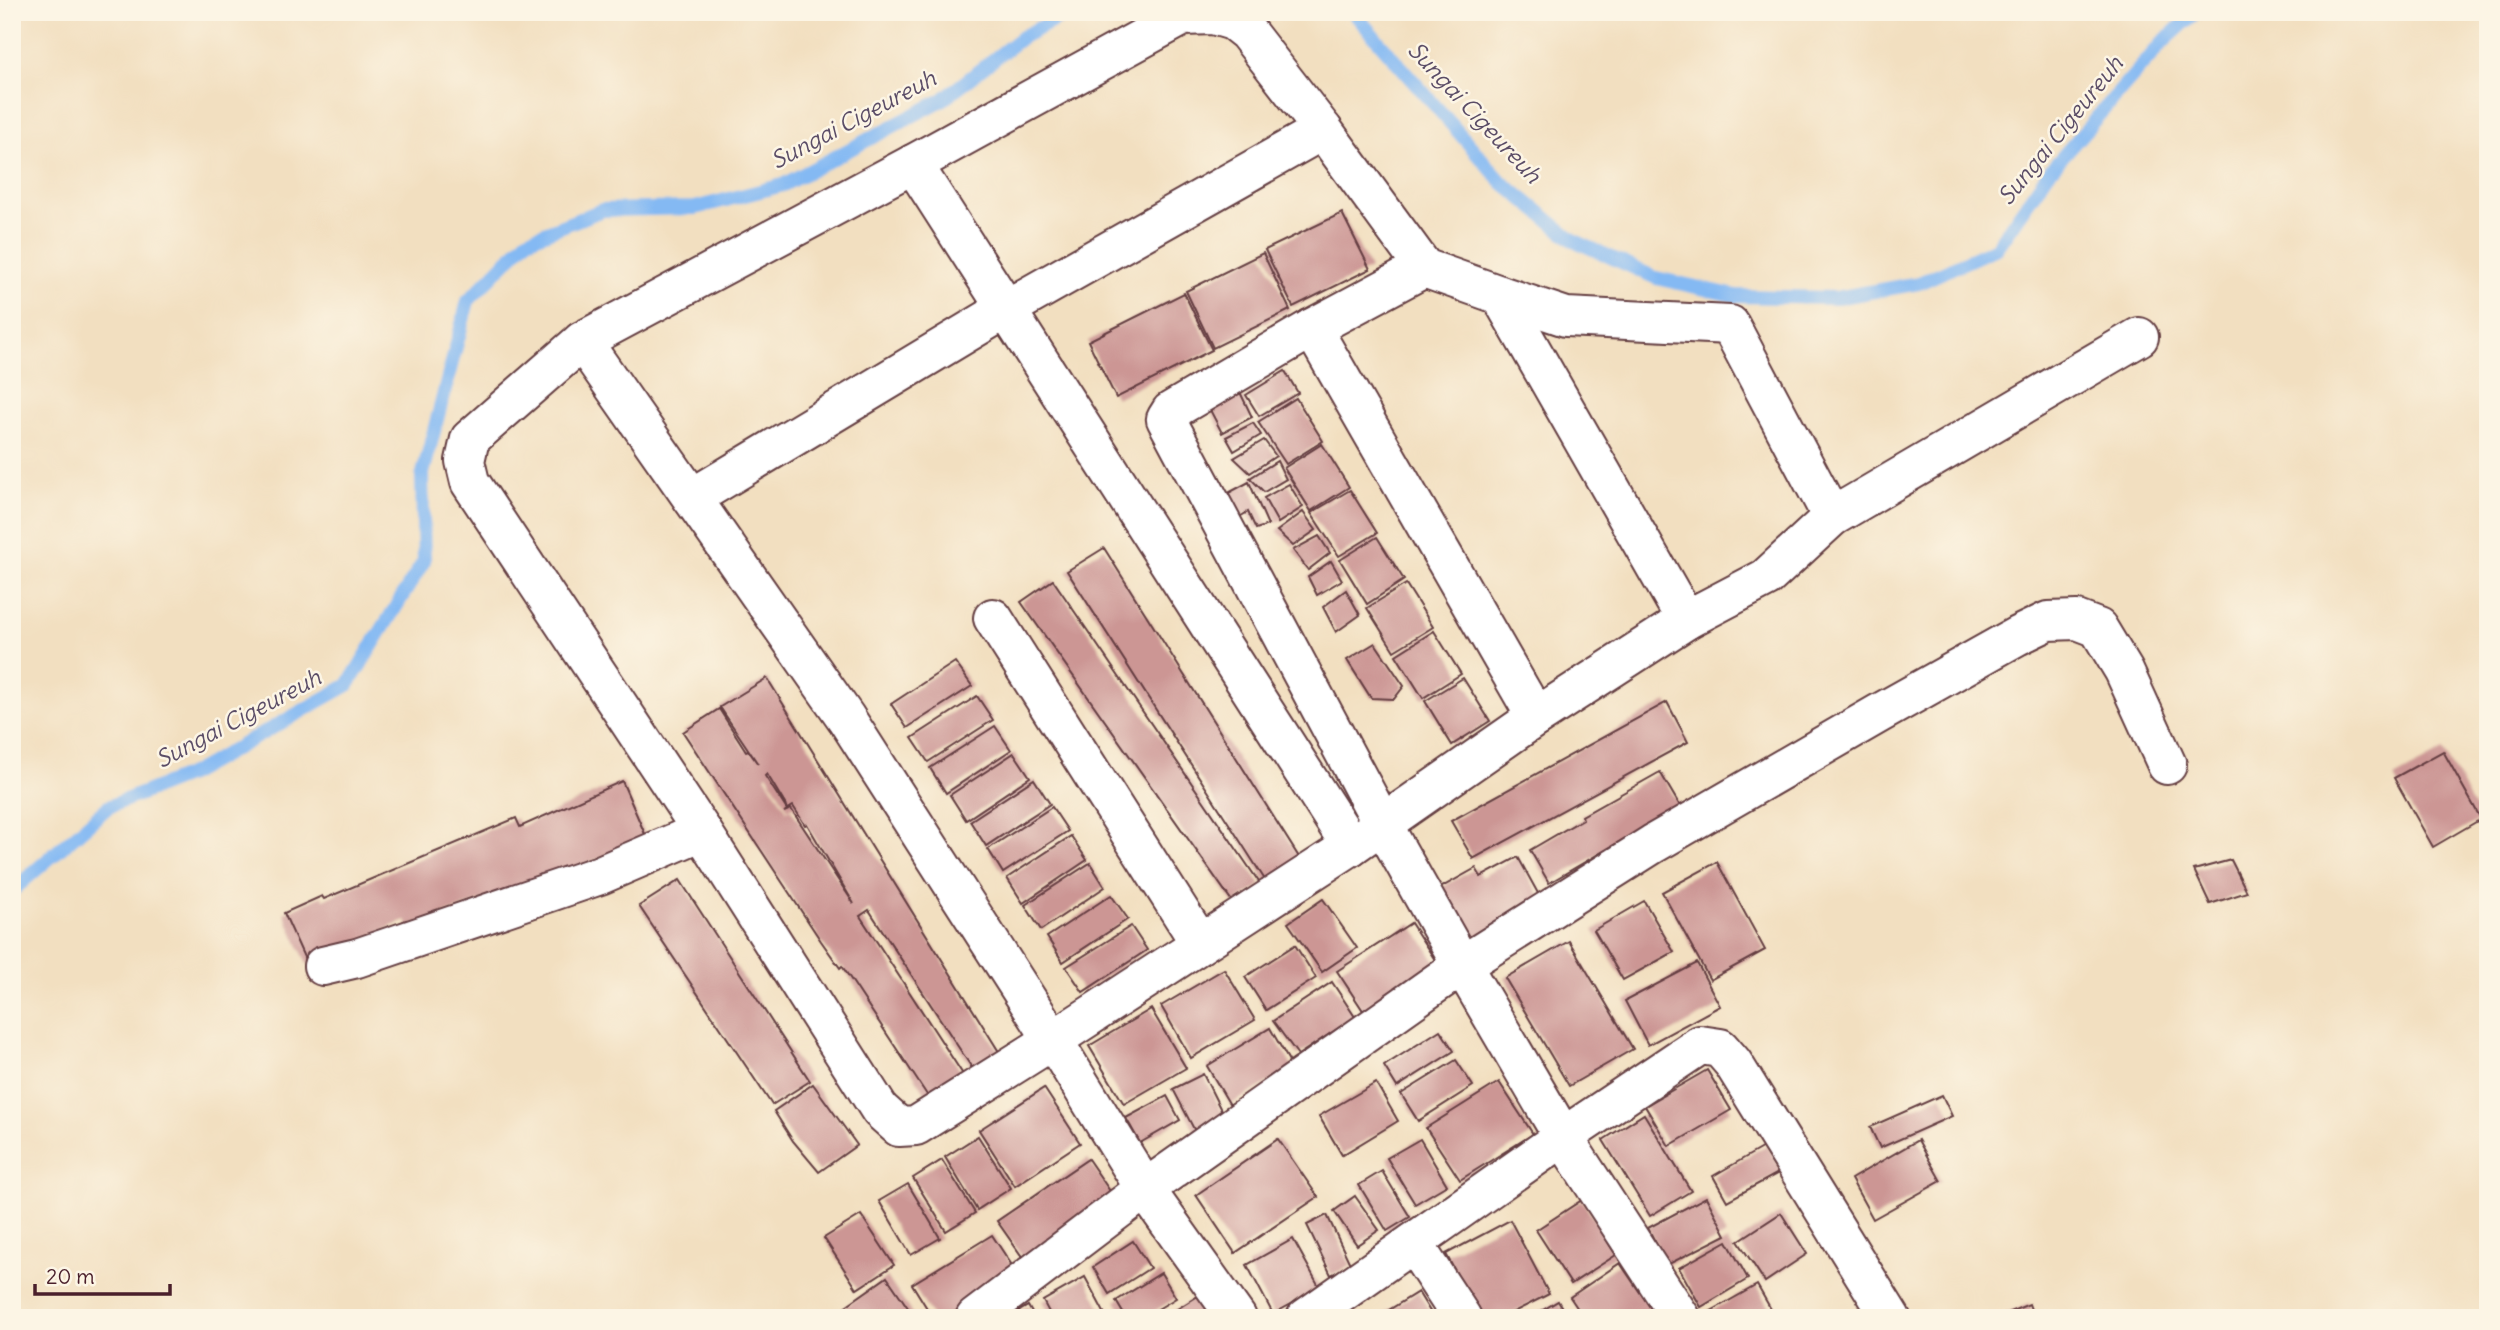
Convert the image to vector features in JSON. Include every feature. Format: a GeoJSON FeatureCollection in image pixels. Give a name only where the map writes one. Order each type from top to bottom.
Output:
{"type":"FeatureCollection","features":[{"type":"Feature","properties":{"kind":"street"},"geometry":{"type":"LineString","coordinates":[[1832,517],[1730,325],[1566,317],[1424,268],[1247,32],[1233,21],[1213,15],[1183,16],[914,164],[582,341],[470,439],[465,461],[470,482],[702,831],[880,1110],[899,1127],[916,1126],[1383,825],[1535,717],[1686,620],[1766,578],[1832,517],[2139,337]]}},
{"type":"Feature","properties":{"kind":"street"},"geometry":{"type":"LineString","coordinates":[[692,498],[1006,309],[1323,130]]}},
{"type":"Feature","properties":{"kind":"street"},"geometry":{"type":"LineString","coordinates":[[914,164],[1351,846]]}},
{"type":"Feature","properties":{"kind":"street"},"geometry":{"type":"LineString","coordinates":[[1424,268],[1312,328],[1171,411],[1166,419],[1383,825],[1462,965],[1563,1137],[1681,1318]]}},
{"type":"Feature","properties":{"kind":"street"},"geometry":{"type":"LineString","coordinates":[[1500,295],[1686,620]]}},
{"type":"Feature","properties":{"kind":"street"},"geometry":{"type":"LineString","coordinates":[[1312,328],[1535,717]]}},
{"type":"Feature","properties":{"kind":"street"},"geometry":{"type":"LineString","coordinates":[[582,341],[846,718],[1053,1040],[1145,1189],[1237,1318]]}},
{"type":"Feature","properties":{"kind":"street"},"geometry":{"type":"LineString","coordinates":[[993,618],[1200,943]]}},
{"type":"Feature","properties":{"kind":"street"},"geometry":{"type":"LineString","coordinates":[[975,1318],[1145,1189],[1462,965],[1653,844],[1959,668],[2048,621],[2077,620],[2098,628],[2124,671],[2167,765]]}},
{"type":"Feature","properties":{"kind":"street"},"geometry":{"type":"LineString","coordinates":[[323,965],[357,958],[600,875],[702,831]]}},
{"type":"Feature","properties":{"kind":"street"},"geometry":{"type":"LineString","coordinates":[[1306,1318],[1563,1137],[1700,1045],[1720,1048],[1733,1063],[1891,1318]]}},
{"type":"Feature","properties":{"kind":"street"},"geometry":{"type":"LineString","coordinates":[[1413,1243],[1462,1318]]}},
{"type":"Feature","properties":{"kind":"building"},"geometry":{"type":"Polygon","coordinates":[[[1342,213],[1370,269],[1293,307],[1265,250],[1342,213]]]}},
{"type":"Feature","properties":{"kind":"building"},"geometry":{"type":"Polygon","coordinates":[[[1263,253],[1290,310],[1213,348],[1186,291],[1263,253]]]}},
{"type":"Feature","properties":{"kind":"building"},"geometry":{"type":"Polygon","coordinates":[[[1184,293],[1212,350],[1116,398],[1088,341],[1184,293]]]}},
{"type":"Feature","properties":{"kind":"building"},"geometry":{"type":"Polygon","coordinates":[[[1285,371],[1298,393],[1259,416],[1246,395],[1285,371]]]}},
{"type":"Feature","properties":{"kind":"building"},"geometry":{"type":"Polygon","coordinates":[[[1240,392],[1252,417],[1222,433],[1209,408],[1240,392]]]}},
{"type":"Feature","properties":{"kind":"building"},"geometry":{"type":"Polygon","coordinates":[[[1296,398],[1323,441],[1286,464],[1258,422],[1296,398]]]}},
{"type":"Feature","properties":{"kind":"building"},"geometry":{"type":"Polygon","coordinates":[[[1253,423],[1261,435],[1234,451],[1226,437],[1253,423]]]}},
{"type":"Feature","properties":{"kind":"building"},"geometry":{"type":"Polygon","coordinates":[[[1264,440],[1276,456],[1250,473],[1234,458],[1264,440]]]}},
{"type":"Feature","properties":{"kind":"building"},"geometry":{"type":"Polygon","coordinates":[[[1322,444],[1349,487],[1311,511],[1284,468],[1322,444]]]}},
{"type":"Feature","properties":{"kind":"building"},"geometry":{"type":"Polygon","coordinates":[[[1277,461],[1286,479],[1264,492],[1250,478],[1277,461]]]}},
{"type":"Feature","properties":{"kind":"building"},"geometry":{"type":"Polygon","coordinates":[[[1249,482],[1268,525],[1256,529],[1248,512],[1236,519],[1223,496],[1249,482]]]}},
{"type":"Feature","properties":{"kind":"building"},"geometry":{"type":"Polygon","coordinates":[[[1289,484],[1303,507],[1278,523],[1264,498],[1289,484]]]}},
{"type":"Feature","properties":{"kind":"building"},"geometry":{"type":"Polygon","coordinates":[[[1350,490],[1377,533],[1339,556],[1311,513],[1350,490]]]}},
{"type":"Feature","properties":{"kind":"building"},"geometry":{"type":"Polygon","coordinates":[[[1303,512],[1316,530],[1293,546],[1277,531],[1303,512]]]}},
{"type":"Feature","properties":{"kind":"building"},"geometry":{"type":"Polygon","coordinates":[[[1319,536],[1330,553],[1308,570],[1293,550],[1319,536]]]}},
{"type":"Feature","properties":{"kind":"building"},"geometry":{"type":"Polygon","coordinates":[[[1377,537],[1404,580],[1367,604],[1340,560],[1377,537]]]}},
{"type":"Feature","properties":{"kind":"building"},"geometry":{"type":"Polygon","coordinates":[[[1104,548],[1302,862],[1267,883],[1067,571],[1104,548]]]}},
{"type":"Feature","properties":{"kind":"building"},"geometry":{"type":"Polygon","coordinates":[[[1331,561],[1342,580],[1317,595],[1308,577],[1331,561]]]}},
{"type":"Feature","properties":{"kind":"building"},"geometry":{"type":"Polygon","coordinates":[[[1053,580],[1261,885],[1234,904],[1021,602],[1053,580]]]}},
{"type":"Feature","properties":{"kind":"building"},"geometry":{"type":"Polygon","coordinates":[[[1406,584],[1433,627],[1394,651],[1367,608],[1406,584]]]}},
{"type":"Feature","properties":{"kind":"building"},"geometry":{"type":"Polygon","coordinates":[[[1346,590],[1360,615],[1336,632],[1323,607],[1346,590]]]}},
{"type":"Feature","properties":{"kind":"building"},"geometry":{"type":"Polygon","coordinates":[[[1434,631],[1461,674],[1423,698],[1396,655],[1434,631]]]}},
{"type":"Feature","properties":{"kind":"building"},"geometry":{"type":"Polygon","coordinates":[[[1375,643],[1404,686],[1394,699],[1371,698],[1347,660],[1375,643]]]}},
{"type":"Feature","properties":{"kind":"building"},"geometry":{"type":"Polygon","coordinates":[[[955,662],[972,686],[907,728],[891,704],[955,662]]]}},
{"type":"Feature","properties":{"kind":"building"},"geometry":{"type":"Polygon","coordinates":[[[767,678],[1001,1055],[974,1071],[869,910],[860,916],[964,1076],[929,1098],[683,732],[719,709],[746,751],[748,750],[758,764],[720,707],[767,678]],[[767,774],[765,776],[787,810],[784,812],[791,809],[854,904],[807,824],[805,825],[793,806],[788,809],[767,774]]]}},
{"type":"Feature","properties":{"kind":"building"},"geometry":{"type":"Polygon","coordinates":[[[1463,678],[1490,721],[1452,745],[1425,701],[1463,678]]]}},
{"type":"Feature","properties":{"kind":"building"},"geometry":{"type":"Polygon","coordinates":[[[977,696],[993,720],[928,762],[912,738],[977,696]]]}},
{"type":"Feature","properties":{"kind":"building"},"geometry":{"type":"Polygon","coordinates":[[[1667,702],[1688,742],[1473,859],[1451,821],[1667,702]]]}},
{"type":"Feature","properties":{"kind":"building"},"geometry":{"type":"Polygon","coordinates":[[[995,726],[1011,750],[946,793],[930,768],[995,726]]]}},
{"type":"Feature","properties":{"kind":"building"},"geometry":{"type":"Polygon","coordinates":[[[2443,751],[2481,819],[2433,847],[2394,778],[2443,751]]]}},
{"type":"Feature","properties":{"kind":"building"},"geometry":{"type":"Polygon","coordinates":[[[1014,753],[1030,777],[966,820],[950,795],[1014,753]]]}},
{"type":"Feature","properties":{"kind":"building"},"geometry":{"type":"Polygon","coordinates":[[[1660,772],[1680,806],[1549,883],[1530,850],[1583,819],[1582,816],[1660,772]]]}},
{"type":"Feature","properties":{"kind":"building"},"geometry":{"type":"Polygon","coordinates":[[[1034,779],[1050,804],[986,846],[970,821],[1034,779]]]}},
{"type":"Feature","properties":{"kind":"building"},"geometry":{"type":"Polygon","coordinates":[[[622,781],[648,841],[409,927],[406,920],[307,964],[284,913],[322,896],[324,899],[516,818],[520,827],[622,781]]]}},
{"type":"Feature","properties":{"kind":"building"},"geometry":{"type":"Polygon","coordinates":[[[1052,807],[1068,831],[1003,873],[988,849],[1052,807]]]}},
{"type":"Feature","properties":{"kind":"building"},"geometry":{"type":"Polygon","coordinates":[[[1071,836],[1087,860],[1023,903],[1007,878],[1071,836]]]}},
{"type":"Feature","properties":{"kind":"building"},"geometry":{"type":"Polygon","coordinates":[[[1518,857],[1545,906],[1468,949],[1435,891],[1476,868],[1481,877],[1518,857]]]}},
{"type":"Feature","properties":{"kind":"building"},"geometry":{"type":"Polygon","coordinates":[[[2231,860],[2247,892],[2210,904],[2194,870],[2231,860]]]}},
{"type":"Feature","properties":{"kind":"building"},"geometry":{"type":"Polygon","coordinates":[[[1717,862],[1765,950],[1710,980],[1662,892],[1717,862]]]}},
{"type":"Feature","properties":{"kind":"building"},"geometry":{"type":"Polygon","coordinates":[[[1090,863],[1105,887],[1041,930],[1025,905],[1090,863]]]}},
{"type":"Feature","properties":{"kind":"building"},"geometry":{"type":"Polygon","coordinates":[[[680,880],[810,1081],[772,1105],[639,906],[680,880]]]}},
{"type":"Feature","properties":{"kind":"building"},"geometry":{"type":"Polygon","coordinates":[[[1111,895],[1128,919],[1063,962],[1047,937],[1111,895]]]}},
{"type":"Feature","properties":{"kind":"building"},"geometry":{"type":"Polygon","coordinates":[[[1323,899],[1357,948],[1322,972],[1288,923],[1323,899]]]}},
{"type":"Feature","properties":{"kind":"building"},"geometry":{"type":"Polygon","coordinates":[[[1644,901],[1674,952],[1623,980],[1594,930],[1644,901]]]}},
{"type":"Feature","properties":{"kind":"building"},"geometry":{"type":"Polygon","coordinates":[[[1411,923],[1437,963],[1364,1012],[1337,971],[1411,923]]]}},
{"type":"Feature","properties":{"kind":"building"},"geometry":{"type":"Polygon","coordinates":[[[1131,926],[1147,950],[1083,992],[1066,967],[1131,926]]]}},
{"type":"Feature","properties":{"kind":"building"},"geometry":{"type":"Polygon","coordinates":[[[1569,941],[1633,1049],[1569,1086],[1505,978],[1569,941]]]}},
{"type":"Feature","properties":{"kind":"building"},"geometry":{"type":"Polygon","coordinates":[[[1295,945],[1316,978],[1266,1010],[1245,977],[1295,945]]]}},
{"type":"Feature","properties":{"kind":"building"},"geometry":{"type":"Polygon","coordinates":[[[1697,963],[1720,1006],[1648,1045],[1625,1001],[1697,963]]]}},
{"type":"Feature","properties":{"kind":"building"},"geometry":{"type":"Polygon","coordinates":[[[1224,969],[1255,1020],[1191,1058],[1161,1006],[1224,969]]]}},
{"type":"Feature","properties":{"kind":"building"},"geometry":{"type":"Polygon","coordinates":[[[1332,982],[1355,1017],[1298,1055],[1273,1021],[1332,982]]]}},
{"type":"Feature","properties":{"kind":"building"},"geometry":{"type":"Polygon","coordinates":[[[1151,1009],[1186,1068],[1124,1104],[1089,1046],[1151,1009]]]}},
{"type":"Feature","properties":{"kind":"building"},"geometry":{"type":"Polygon","coordinates":[[[1270,1028],[1293,1068],[1230,1105],[1207,1066],[1270,1028]]]}},
{"type":"Feature","properties":{"kind":"building"},"geometry":{"type":"Polygon","coordinates":[[[1440,1030],[1454,1051],[1397,1087],[1384,1066],[1440,1030]]]}},
{"type":"Feature","properties":{"kind":"building"},"geometry":{"type":"Polygon","coordinates":[[[1456,1060],[1473,1086],[1418,1121],[1401,1094],[1456,1060]]]}},
{"type":"Feature","properties":{"kind":"building"},"geometry":{"type":"Polygon","coordinates":[[[1707,1070],[1731,1110],[1669,1146],[1645,1106],[1707,1070]]]}},
{"type":"Feature","properties":{"kind":"building"},"geometry":{"type":"Polygon","coordinates":[[[1203,1074],[1225,1118],[1196,1133],[1173,1089],[1203,1074]]]}},
{"type":"Feature","properties":{"kind":"building"},"geometry":{"type":"Polygon","coordinates":[[[1499,1082],[1533,1134],[1460,1180],[1426,1128],[1499,1082]]]}},
{"type":"Feature","properties":{"kind":"building"},"geometry":{"type":"Polygon","coordinates":[[[1376,1083],[1398,1121],[1342,1155],[1319,1116],[1376,1083]]]}},
{"type":"Feature","properties":{"kind":"building"},"geometry":{"type":"Polygon","coordinates":[[[813,1084],[857,1145],[819,1172],[793,1141],[774,1111],[813,1084]]]}},
{"type":"Feature","properties":{"kind":"building"},"geometry":{"type":"Polygon","coordinates":[[[1044,1088],[1080,1143],[1015,1186],[979,1130],[1044,1088]]]}},
{"type":"Feature","properties":{"kind":"building"},"geometry":{"type":"Polygon","coordinates":[[[1942,1095],[1952,1116],[1880,1148],[1870,1127],[1942,1095]]]}},
{"type":"Feature","properties":{"kind":"building"},"geometry":{"type":"Polygon","coordinates":[[[1167,1096],[1180,1120],[1140,1143],[1126,1118],[1167,1096]]]}},
{"type":"Feature","properties":{"kind":"building"},"geometry":{"type":"Polygon","coordinates":[[[1644,1114],[1691,1191],[1650,1216],[1603,1140],[1644,1114]]]}},
{"type":"Feature","properties":{"kind":"building"},"geometry":{"type":"Polygon","coordinates":[[[978,1136],[1011,1188],[977,1210],[945,1157],[978,1136]]]}},
{"type":"Feature","properties":{"kind":"building"},"geometry":{"type":"Polygon","coordinates":[[[1278,1139],[1318,1197],[1235,1253],[1196,1195],[1278,1139]]]}},
{"type":"Feature","properties":{"kind":"building"},"geometry":{"type":"Polygon","coordinates":[[[1420,1139],[1447,1185],[1415,1204],[1387,1158],[1420,1139]]]}},
{"type":"Feature","properties":{"kind":"building"},"geometry":{"type":"Polygon","coordinates":[[[1918,1140],[1941,1181],[1873,1219],[1851,1179],[1918,1140]]]}},
{"type":"Feature","properties":{"kind":"building"},"geometry":{"type":"Polygon","coordinates":[[[1767,1145],[1782,1171],[1727,1201],[1713,1176],[1767,1145]]]}},
{"type":"Feature","properties":{"kind":"building"},"geometry":{"type":"Polygon","coordinates":[[[1088,1159],[1114,1197],[1023,1258],[997,1221],[1088,1159]]]}},
{"type":"Feature","properties":{"kind":"building"},"geometry":{"type":"Polygon","coordinates":[[[942,1160],[975,1213],[946,1231],[913,1178],[942,1160]]]}},
{"type":"Feature","properties":{"kind":"building"},"geometry":{"type":"Polygon","coordinates":[[[1382,1171],[1410,1217],[1387,1231],[1359,1185],[1382,1171]]]}},
{"type":"Feature","properties":{"kind":"building"},"geometry":{"type":"Polygon","coordinates":[[[908,1184],[940,1238],[911,1255],[879,1201],[908,1184]]]}},
{"type":"Feature","properties":{"kind":"building"},"geometry":{"type":"Polygon","coordinates":[[[1355,1196],[1379,1230],[1357,1245],[1334,1211],[1355,1196]]]}},
{"type":"Feature","properties":{"kind":"building"},"geometry":{"type":"Polygon","coordinates":[[[1706,1197],[1726,1235],[1667,1265],[1648,1228],[1706,1197]]]}},
{"type":"Feature","properties":{"kind":"building"},"geometry":{"type":"Polygon","coordinates":[[[1582,1200],[1616,1255],[1571,1284],[1536,1230],[1582,1200]]]}},
{"type":"Feature","properties":{"kind":"building"},"geometry":{"type":"Polygon","coordinates":[[[1781,1213],[1807,1254],[1765,1282],[1738,1241],[1781,1213]]]}},
{"type":"Feature","properties":{"kind":"building"},"geometry":{"type":"Polygon","coordinates":[[[861,1215],[894,1265],[857,1289],[824,1238],[861,1215]]]}},
{"type":"Feature","properties":{"kind":"building"},"geometry":{"type":"Polygon","coordinates":[[[1327,1215],[1351,1266],[1331,1275],[1307,1225],[1327,1215]]]}},
{"type":"Feature","properties":{"kind":"building"},"geometry":{"type":"Polygon","coordinates":[[[1510,1220],[1549,1294],[1502,1318],[1480,1318],[1446,1254],[1510,1220]]]}},
{"type":"Feature","properties":{"kind":"building"},"geometry":{"type":"Polygon","coordinates":[[[992,1235],[1017,1273],[945,1318],[933,1318],[912,1284],[992,1235]]]}},
{"type":"Feature","properties":{"kind":"building"},"geometry":{"type":"Polygon","coordinates":[[[1293,1239],[1320,1288],[1273,1314],[1247,1265],[1293,1239]]]}},
{"type":"Feature","properties":{"kind":"building"},"geometry":{"type":"Polygon","coordinates":[[[1133,1241],[1150,1268],[1109,1294],[1093,1267],[1133,1241]]]}},
{"type":"Feature","properties":{"kind":"building"},"geometry":{"type":"Polygon","coordinates":[[[1727,1241],[1748,1279],[1701,1307],[1679,1268],[1727,1241]]]}},
{"type":"Feature","properties":{"kind":"building"},"geometry":{"type":"Polygon","coordinates":[[[1620,1263],[1656,1316],[1584,1318],[1570,1297],[1620,1263]]]}},
{"type":"Feature","properties":{"kind":"building"},"geometry":{"type":"Polygon","coordinates":[[[1161,1273],[1176,1298],[1143,1318],[1126,1318],[1116,1301],[1161,1273]]]}},
{"type":"Feature","properties":{"kind":"building"},"geometry":{"type":"Polygon","coordinates":[[[887,1277],[915,1318],[850,1318],[843,1308],[887,1277]]]}},
{"type":"Feature","properties":{"kind":"building"},"geometry":{"type":"Polygon","coordinates":[[[1085,1277],[1107,1318],[1052,1318],[1043,1301],[1085,1277]]]}},
{"type":"Feature","properties":{"kind":"building"},"geometry":{"type":"Polygon","coordinates":[[[1757,1285],[1776,1318],[1706,1318],[1704,1315],[1757,1285]]]}},
{"type":"Feature","properties":{"kind":"building"},"geometry":{"type":"Polygon","coordinates":[[[1206,1291],[1222,1318],[1163,1318],[1206,1291]]]}},
{"type":"Feature","properties":{"kind":"building"},"geometry":{"type":"Polygon","coordinates":[[[1418,1292],[1434,1318],[1376,1318],[1418,1292]]]}},
{"type":"Feature","properties":{"kind":"building"},"geometry":{"type":"Polygon","coordinates":[[[1558,1301],[1568,1318],[1530,1318],[1558,1301]]]}},
{"type":"Feature","properties":{"kind":"building"},"geometry":{"type":"Polygon","coordinates":[[[2029,1304],[2034,1318],[1995,1318],[2029,1304]]]}},
{"type":"Feature","properties":{"kind":"building"},"geometry":{"type":"Polygon","coordinates":[[[1028,1306],[1035,1318],[1008,1318],[1028,1306]]]}},
{"type":"Feature","properties":{"kind":"waterway","name":"Sungai Cigeureuh"},"geometry":{"type":"LineString","coordinates":[[12,891],[108,807],[191,774],[348,685],[424,561],[422,477],[468,301],[527,240],[602,210],[695,208],[783,185],[942,100],[1022,37],[1070,12]]}},
{"type":"Feature","properties":{"kind":"waterway","name":"Sungai Cigeureuh"},"geometry":{"type":"LineString","coordinates":[[1353,12],[1502,182],[1573,240],[1656,278],[1736,296],[1836,298],[1919,283],[1996,248],[2048,173],[2162,43],[2196,12]]}}]}
